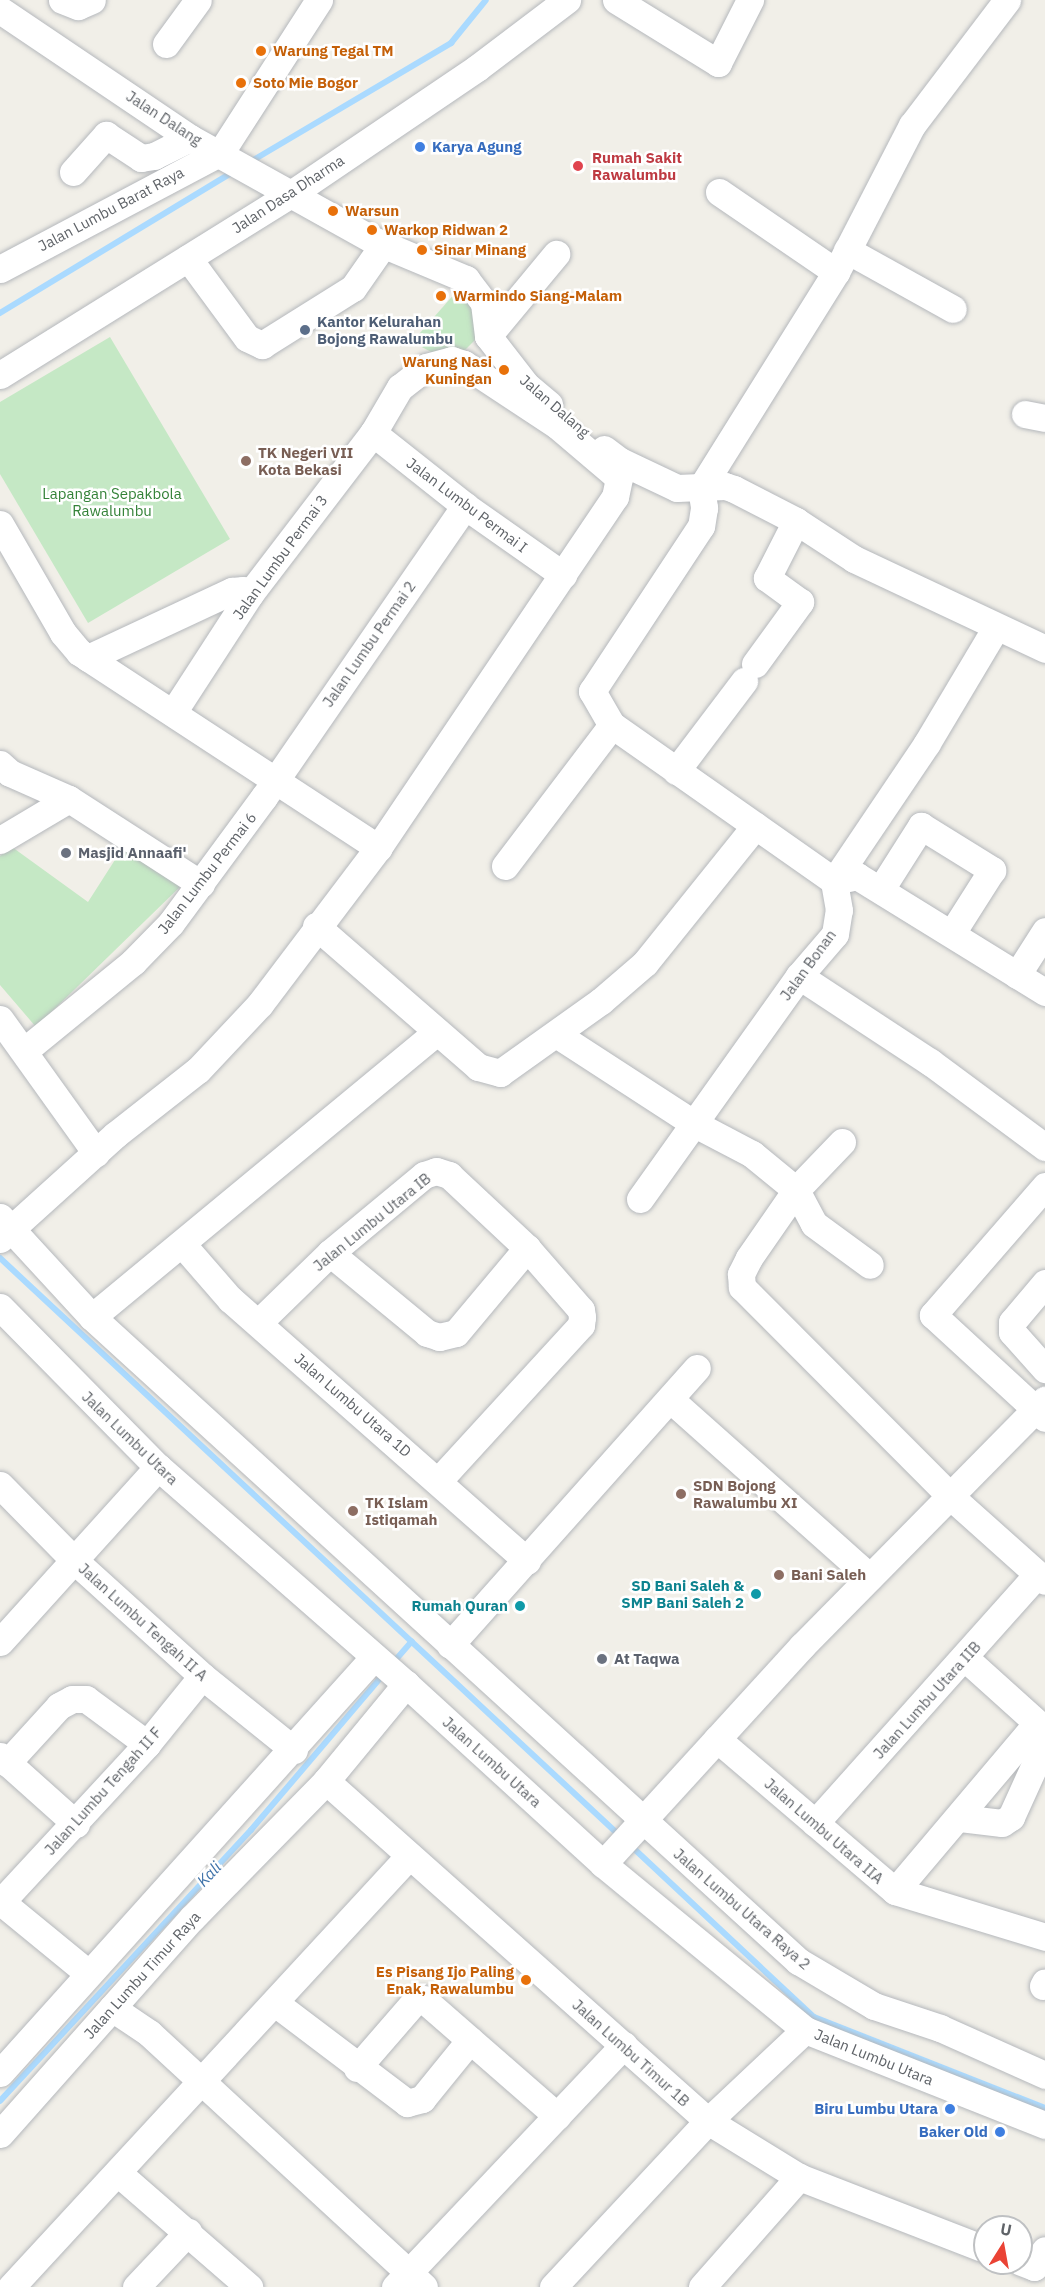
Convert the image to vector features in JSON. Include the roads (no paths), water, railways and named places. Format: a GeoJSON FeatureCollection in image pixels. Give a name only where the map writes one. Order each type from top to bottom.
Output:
{"type":"FeatureCollection","features":[{"type":"Feature","properties":{"kind":"street"},"geometry":{"type":"LineString","coordinates":[[62,0],[78,6],[92,0]]}},
{"type":"Feature","properties":{"kind":"street"},"geometry":{"type":"LineString","coordinates":[[166,44],[198,0]]}},
{"type":"Feature","properties":{"kind":"street","name":"Jalan Lumbu Barat Raya"},"geometry":{"type":"LineString","coordinates":[[0,269],[228,157],[319,0]]}},
{"type":"Feature","properties":{"kind":"street","name":"Jalan Dasa Dharma"},"geometry":{"type":"LineString","coordinates":[[0,375],[291,194],[477,68],[567,0]]}},
{"type":"Feature","properties":{"kind":"street"},"geometry":{"type":"LineString","coordinates":[[616,0],[718,63],[750,0]]}},
{"type":"Feature","properties":{"kind":"street"},"geometry":{"type":"LineString","coordinates":[[1007,0],[912,125],[842,261],[701,488],[705,508],[701,526],[594,684],[595,701],[612,725],[834,881],[857,876],[1045,992]]}},
{"type":"Feature","properties":{"kind":"street","name":"Jalan Dalang"},"geometry":{"type":"LineString","coordinates":[[4,19],[138,101],[190,138],[228,157],[264,180],[383,245],[466,279],[484,303],[488,336],[526,385],[620,461],[677,488],[725,486],[796,521],[854,559],[995,629],[1045,649]]}},
{"type":"Feature","properties":{"kind":"street"},"geometry":{"type":"LineString","coordinates":[[73,172],[138,101]]}},
{"type":"Feature","properties":{"kind":"street"},"geometry":{"type":"LineString","coordinates":[[106,135],[141,158],[154,156],[190,138]]}},
{"type":"Feature","properties":{"kind":"street"},"geometry":{"type":"LineString","coordinates":[[719,192],[842,261],[953,309]]}},
{"type":"Feature","properties":{"kind":"street"},"geometry":{"type":"LineString","coordinates":[[188,258],[246,338],[261,345],[353,288],[383,245]]}},
{"type":"Feature","properties":{"kind":"street"},"geometry":{"type":"LineString","coordinates":[[488,336],[556,254]]}},
{"type":"Feature","properties":{"kind":"street","name":"Jalan Lumbu Permai 3"},"geometry":{"type":"LineString","coordinates":[[174,711],[250,594],[373,433],[410,377],[426,367],[452,360],[558,426],[619,478],[615,497],[563,575]]}},
{"type":"Feature","properties":{"kind":"street","name":"Jalan Lumbu Permai I"},"geometry":{"type":"LineString","coordinates":[[373,433],[465,506],[563,575]]}},
{"type":"Feature","properties":{"kind":"street","name":"Jalan Lumbu Permai 2"},"geometry":{"type":"LineString","coordinates":[[274,782],[465,506]]}},
{"type":"Feature","properties":{"kind":"street"},"geometry":{"type":"LineString","coordinates":[[676,771],[800,602],[767,579],[796,521]]}},
{"type":"Feature","properties":{"kind":"street"},"geometry":{"type":"LineString","coordinates":[[0,524],[63,633],[88,658],[174,711],[274,782],[378,848]]}},
{"type":"Feature","properties":{"kind":"street"},"geometry":{"type":"LineString","coordinates":[[3,1229],[219,1049],[266,996],[316,926],[378,848],[563,575]]}},
{"type":"Feature","properties":{"kind":"street"},"geometry":{"type":"LineString","coordinates":[[88,658],[231,591],[243,590],[250,594]]}},
{"type":"Feature","properties":{"kind":"street"},"geometry":{"type":"LineString","coordinates":[[834,881],[927,743],[995,629]]}},
{"type":"Feature","properties":{"kind":"street"},"geometry":{"type":"LineString","coordinates":[[505,866],[612,725]]}},
{"type":"Feature","properties":{"kind":"street"},"geometry":{"type":"LineString","coordinates":[[0,764],[10,773],[69,799],[201,884]]}},
{"type":"Feature","properties":{"kind":"street","name":"Jalan Lumbu Permai 6"},"geometry":{"type":"LineString","coordinates":[[24,1052],[133,962],[201,884],[274,782]]}},
{"type":"Feature","properties":{"kind":"street"},"geometry":{"type":"LineString","coordinates":[[0,840],[69,799]]}},
{"type":"Feature","properties":{"kind":"street"},"geometry":{"type":"LineString","coordinates":[[316,926],[477,1067],[500,1073],[556,1034],[645,963],[755,826]]}},
{"type":"Feature","properties":{"kind":"street"},"geometry":{"type":"LineString","coordinates":[[881,889],[921,826],[992,870],[952,933]]}},
{"type":"Feature","properties":{"kind":"street","name":"Jalan Bonan"},"geometry":{"type":"LineString","coordinates":[[640,1199],[799,976],[835,934],[839,910],[834,881]]}},
{"type":"Feature","properties":{"kind":"street"},"geometry":{"type":"LineString","coordinates":[[1017,975],[1045,931]]}},
{"type":"Feature","properties":{"kind":"street"},"geometry":{"type":"LineString","coordinates":[[799,976],[930,1062],[1045,1147]]}},
{"type":"Feature","properties":{"kind":"street"},"geometry":{"type":"LineString","coordinates":[[0,1019],[96,1153]]}},
{"type":"Feature","properties":{"kind":"street"},"geometry":{"type":"LineString","coordinates":[[92,1317],[183,1245],[436,1032]]}},
{"type":"Feature","properties":{"kind":"street"},"geometry":{"type":"LineString","coordinates":[[556,1034],[693,1123],[752,1154],[796,1190],[814,1224],[870,1264]]}},
{"type":"Feature","properties":{"kind":"street"},"geometry":{"type":"LineString","coordinates":[[842,1142],[796,1190],[749,1258],[741,1274],[742,1287],[950,1496],[1041,1578]]}},
{"type":"Feature","properties":{"kind":"street","name":"Jalan Lumbu Utara IB"},"geometry":{"type":"LineString","coordinates":[[260,1321],[330,1253],[424,1175],[436,1171],[449,1175],[527,1248],[581,1310],[581,1324],[439,1480]]}},
{"type":"Feature","properties":{"kind":"street"},"geometry":{"type":"LineString","coordinates":[[622,1844],[717,1739],[870,1577],[950,1496],[1042,1409],[933,1315],[1045,1186]]}},
{"type":"Feature","properties":{"kind":"street","name":"Jalan Lumbu Utara"},"geometry":{"type":"LineString","coordinates":[[3,1229],[92,1317],[450,1645],[622,1844],[806,2030],[1045,2125]]}},
{"type":"Feature","properties":{"kind":"street","name":"Jalan Lumbu Utara 1D"},"geometry":{"type":"LineString","coordinates":[[183,1245],[230,1299],[260,1321],[310,1370],[439,1480],[527,1561]]}},
{"type":"Feature","properties":{"kind":"street"},"geometry":{"type":"LineString","coordinates":[[330,1253],[427,1333],[439,1336],[456,1333],[527,1248]]}},
{"type":"Feature","properties":{"kind":"street"},"geometry":{"type":"LineString","coordinates":[[1045,1283],[1012,1322],[1012,1332],[1045,1369]]}},
{"type":"Feature","properties":{"kind":"street","name":"Jalan Lumbu Utara"},"geometry":{"type":"LineString","coordinates":[[0,1307],[158,1467],[389,1670],[622,1844]]}},
{"type":"Feature","properties":{"kind":"street"},"geometry":{"type":"LineString","coordinates":[[450,1645],[671,1401],[697,1368]]}},
{"type":"Feature","properties":{"kind":"street"},"geometry":{"type":"LineString","coordinates":[[671,1401],[870,1577]]}},
{"type":"Feature","properties":{"kind":"street"},"geometry":{"type":"LineString","coordinates":[[0,1642],[76,1562],[158,1467]]}},
{"type":"Feature","properties":{"kind":"street","name":"Jalan Lumbu Tengah II A"},"geometry":{"type":"LineString","coordinates":[[2,1490],[76,1562],[202,1676],[294,1750]]}},
{"type":"Feature","properties":{"kind":"street","name":"Jalan Lumbu Utara IIB"},"geometry":{"type":"LineString","coordinates":[[815,1823],[1041,1578]]}},
{"type":"Feature","properties":{"kind":"street"},"geometry":{"type":"LineString","coordinates":[[965,1658],[1042,1741]]}},
{"type":"Feature","properties":{"kind":"street"},"geometry":{"type":"LineString","coordinates":[[0,2073],[88,1972],[294,1750],[389,1670]]}},
{"type":"Feature","properties":{"kind":"street","name":"Jalan Lumbu Timur Raya"},"geometry":{"type":"LineString","coordinates":[[0,2134],[192,1918],[326,1781],[389,1670]]}},
{"type":"Feature","properties":{"kind":"street","name":"Jalan Lumbu Tengah II F"},"geometry":{"type":"LineString","coordinates":[[0,1902],[76,1824],[147,1744],[202,1676]]}},
{"type":"Feature","properties":{"kind":"street"},"geometry":{"type":"LineString","coordinates":[[76,1824],[4,1760],[59,1707],[72,1699],[86,1699],[147,1744]]}},
{"type":"Feature","properties":{"kind":"street","name":"Jalan Lumbu Utara IIA"},"geometry":{"type":"LineString","coordinates":[[717,1739],[895,1891],[1045,1937]]}},
{"type":"Feature","properties":{"kind":"street"},"geometry":{"type":"LineString","coordinates":[[960,1818],[1002,1823],[1011,1817],[1042,1741]]}},
{"type":"Feature","properties":{"kind":"street"},"geometry":{"type":"LineString","coordinates":[[895,1891],[960,1818],[1042,1741]]}},
{"type":"Feature","properties":{"kind":"street","name":"Jalan Lumbu Timur 1B"},"geometry":{"type":"LineString","coordinates":[[326,1781],[708,2121],[799,2177],[973,2244]]}},
{"type":"Feature","properties":{"kind":"street","name":"Jalan Lumbu Utara Raya 2"},"geometry":{"type":"LineString","coordinates":[[622,1844],[798,1961],[874,2006],[940,2028],[1045,2075]]}},
{"type":"Feature","properties":{"kind":"street"},"geometry":{"type":"LineString","coordinates":[[12,2287],[409,1856]]}},
{"type":"Feature","properties":{"kind":"street"},"geometry":{"type":"LineString","coordinates":[[0,1902],[88,1972]]}},
{"type":"Feature","properties":{"kind":"street"},"geometry":{"type":"LineString","coordinates":[[357,2067],[419,1998],[557,2116]]}},
{"type":"Feature","properties":{"kind":"street"},"geometry":{"type":"LineString","coordinates":[[275,2003],[407,2103],[418,2102],[470,2040]]}},
{"type":"Feature","properties":{"kind":"street"},"geometry":{"type":"LineString","coordinates":[[112,2008],[149,2033],[409,2282],[557,2116],[624,2045]]}},
{"type":"Feature","properties":{"kind":"street"},"geometry":{"type":"LineString","coordinates":[[553,2287],[708,2121],[806,2030]]}},
{"type":"Feature","properties":{"kind":"street"},"geometry":{"type":"LineString","coordinates":[[118,2173],[249,2287]]}},
{"type":"Feature","properties":{"kind":"street"},"geometry":{"type":"LineString","coordinates":[[702,2287],[799,2177]]}},
{"type":"Feature","properties":{"kind":"street"},"geometry":{"type":"LineString","coordinates":[[136,2287],[188,2232]]}},
{"type":"Feature","properties":{"kind":"waterway"},"geometry":{"type":"LineString","coordinates":[[250,162],[451,43],[486,0]]}},
{"type":"Feature","properties":{"kind":"waterway"},"geometry":{"type":"LineString","coordinates":[[0,313],[233,172]]}},
{"type":"Feature","properties":{"kind":"waterway"},"geometry":{"type":"LineString","coordinates":[[0,1258],[620,1836]]}},
{"type":"Feature","properties":{"kind":"waterway","name":"Kali"},"geometry":{"type":"LineString","coordinates":[[392,1664],[412,1641]]}},
{"type":"Feature","properties":{"kind":"waterway","name":"Kali"},"geometry":{"type":"LineString","coordinates":[[0,2101],[251,1830],[384,1674]]}},
{"type":"Feature","properties":{"kind":"waterway"},"geometry":{"type":"LineString","coordinates":[[630,1845],[814,2017],[1045,2108]]}},
{"type":"Feature","properties":{"kind":"place","name":"Warung Tegal TM"},"geometry":{"type":"Point","coordinates":[261,51]}},
{"type":"Feature","properties":{"kind":"place","name":"Soto Mie Bogor"},"geometry":{"type":"Point","coordinates":[241,83]}},
{"type":"Feature","properties":{"kind":"place","name":"Karya Agung"},"geometry":{"type":"Point","coordinates":[420,147]}},
{"type":"Feature","properties":{"kind":"place","name":"Rumah Sakit Rawalumbu"},"geometry":{"type":"Point","coordinates":[578,166]}},
{"type":"Feature","properties":{"kind":"place","name":"Warsun"},"geometry":{"type":"Point","coordinates":[333,211]}},
{"type":"Feature","properties":{"kind":"place","name":"Warkop Ridwan 2"},"geometry":{"type":"Point","coordinates":[372,230]}},
{"type":"Feature","properties":{"kind":"place","name":"Sinar Minang"},"geometry":{"type":"Point","coordinates":[422,250]}},
{"type":"Feature","properties":{"kind":"place","name":"Warmindo Siang-Malam"},"geometry":{"type":"Point","coordinates":[441,296]}},
{"type":"Feature","properties":{"kind":"place","name":"Kantor Kelurahan Bojong Rawalumbu"},"geometry":{"type":"Point","coordinates":[305,330]}},
{"type":"Feature","properties":{"kind":"place","name":"Warung Nasi Kuningan"},"geometry":{"type":"Point","coordinates":[504,370]}},
{"type":"Feature","properties":{"kind":"place","name":"TK Negeri VII Kota Bekasi"},"geometry":{"type":"Point","coordinates":[246,461]}},
{"type":"Feature","properties":{"kind":"place","name":"Masjid Annaafi'"},"geometry":{"type":"Point","coordinates":[66,853]}},
{"type":"Feature","properties":{"kind":"place","name":"SDN Bojong Rawalumbu XI"},"geometry":{"type":"Point","coordinates":[681,1494]}},
{"type":"Feature","properties":{"kind":"place","name":"TK Islam Istiqamah"},"geometry":{"type":"Point","coordinates":[353,1511]}},
{"type":"Feature","properties":{"kind":"place","name":"Bani Saleh"},"geometry":{"type":"Point","coordinates":[779,1575]}},
{"type":"Feature","properties":{"kind":"place","name":"SD Bani Saleh & SMP Bani Saleh 2"},"geometry":{"type":"Point","coordinates":[756,1594]}},
{"type":"Feature","properties":{"kind":"place","name":"Rumah Quran"},"geometry":{"type":"Point","coordinates":[520,1606]}},
{"type":"Feature","properties":{"kind":"place","name":"At Taqwa"},"geometry":{"type":"Point","coordinates":[602,1659]}},
{"type":"Feature","properties":{"kind":"place","name":"Es Pisang Ijo Paling Enak, Rawalumbu"},"geometry":{"type":"Point","coordinates":[526,1980]}},
{"type":"Feature","properties":{"kind":"place","name":"Biru Lumbu Utara"},"geometry":{"type":"Point","coordinates":[950,2109]}},
{"type":"Feature","properties":{"kind":"place","name":"Baker Old"},"geometry":{"type":"Point","coordinates":[1000,2132]}},
{"type":"Feature","properties":{"kind":"park label","name":"Lapangan Sepakbola Rawalumbu"},"geometry":{"type":"Point","coordinates":[112,502]}}]}
